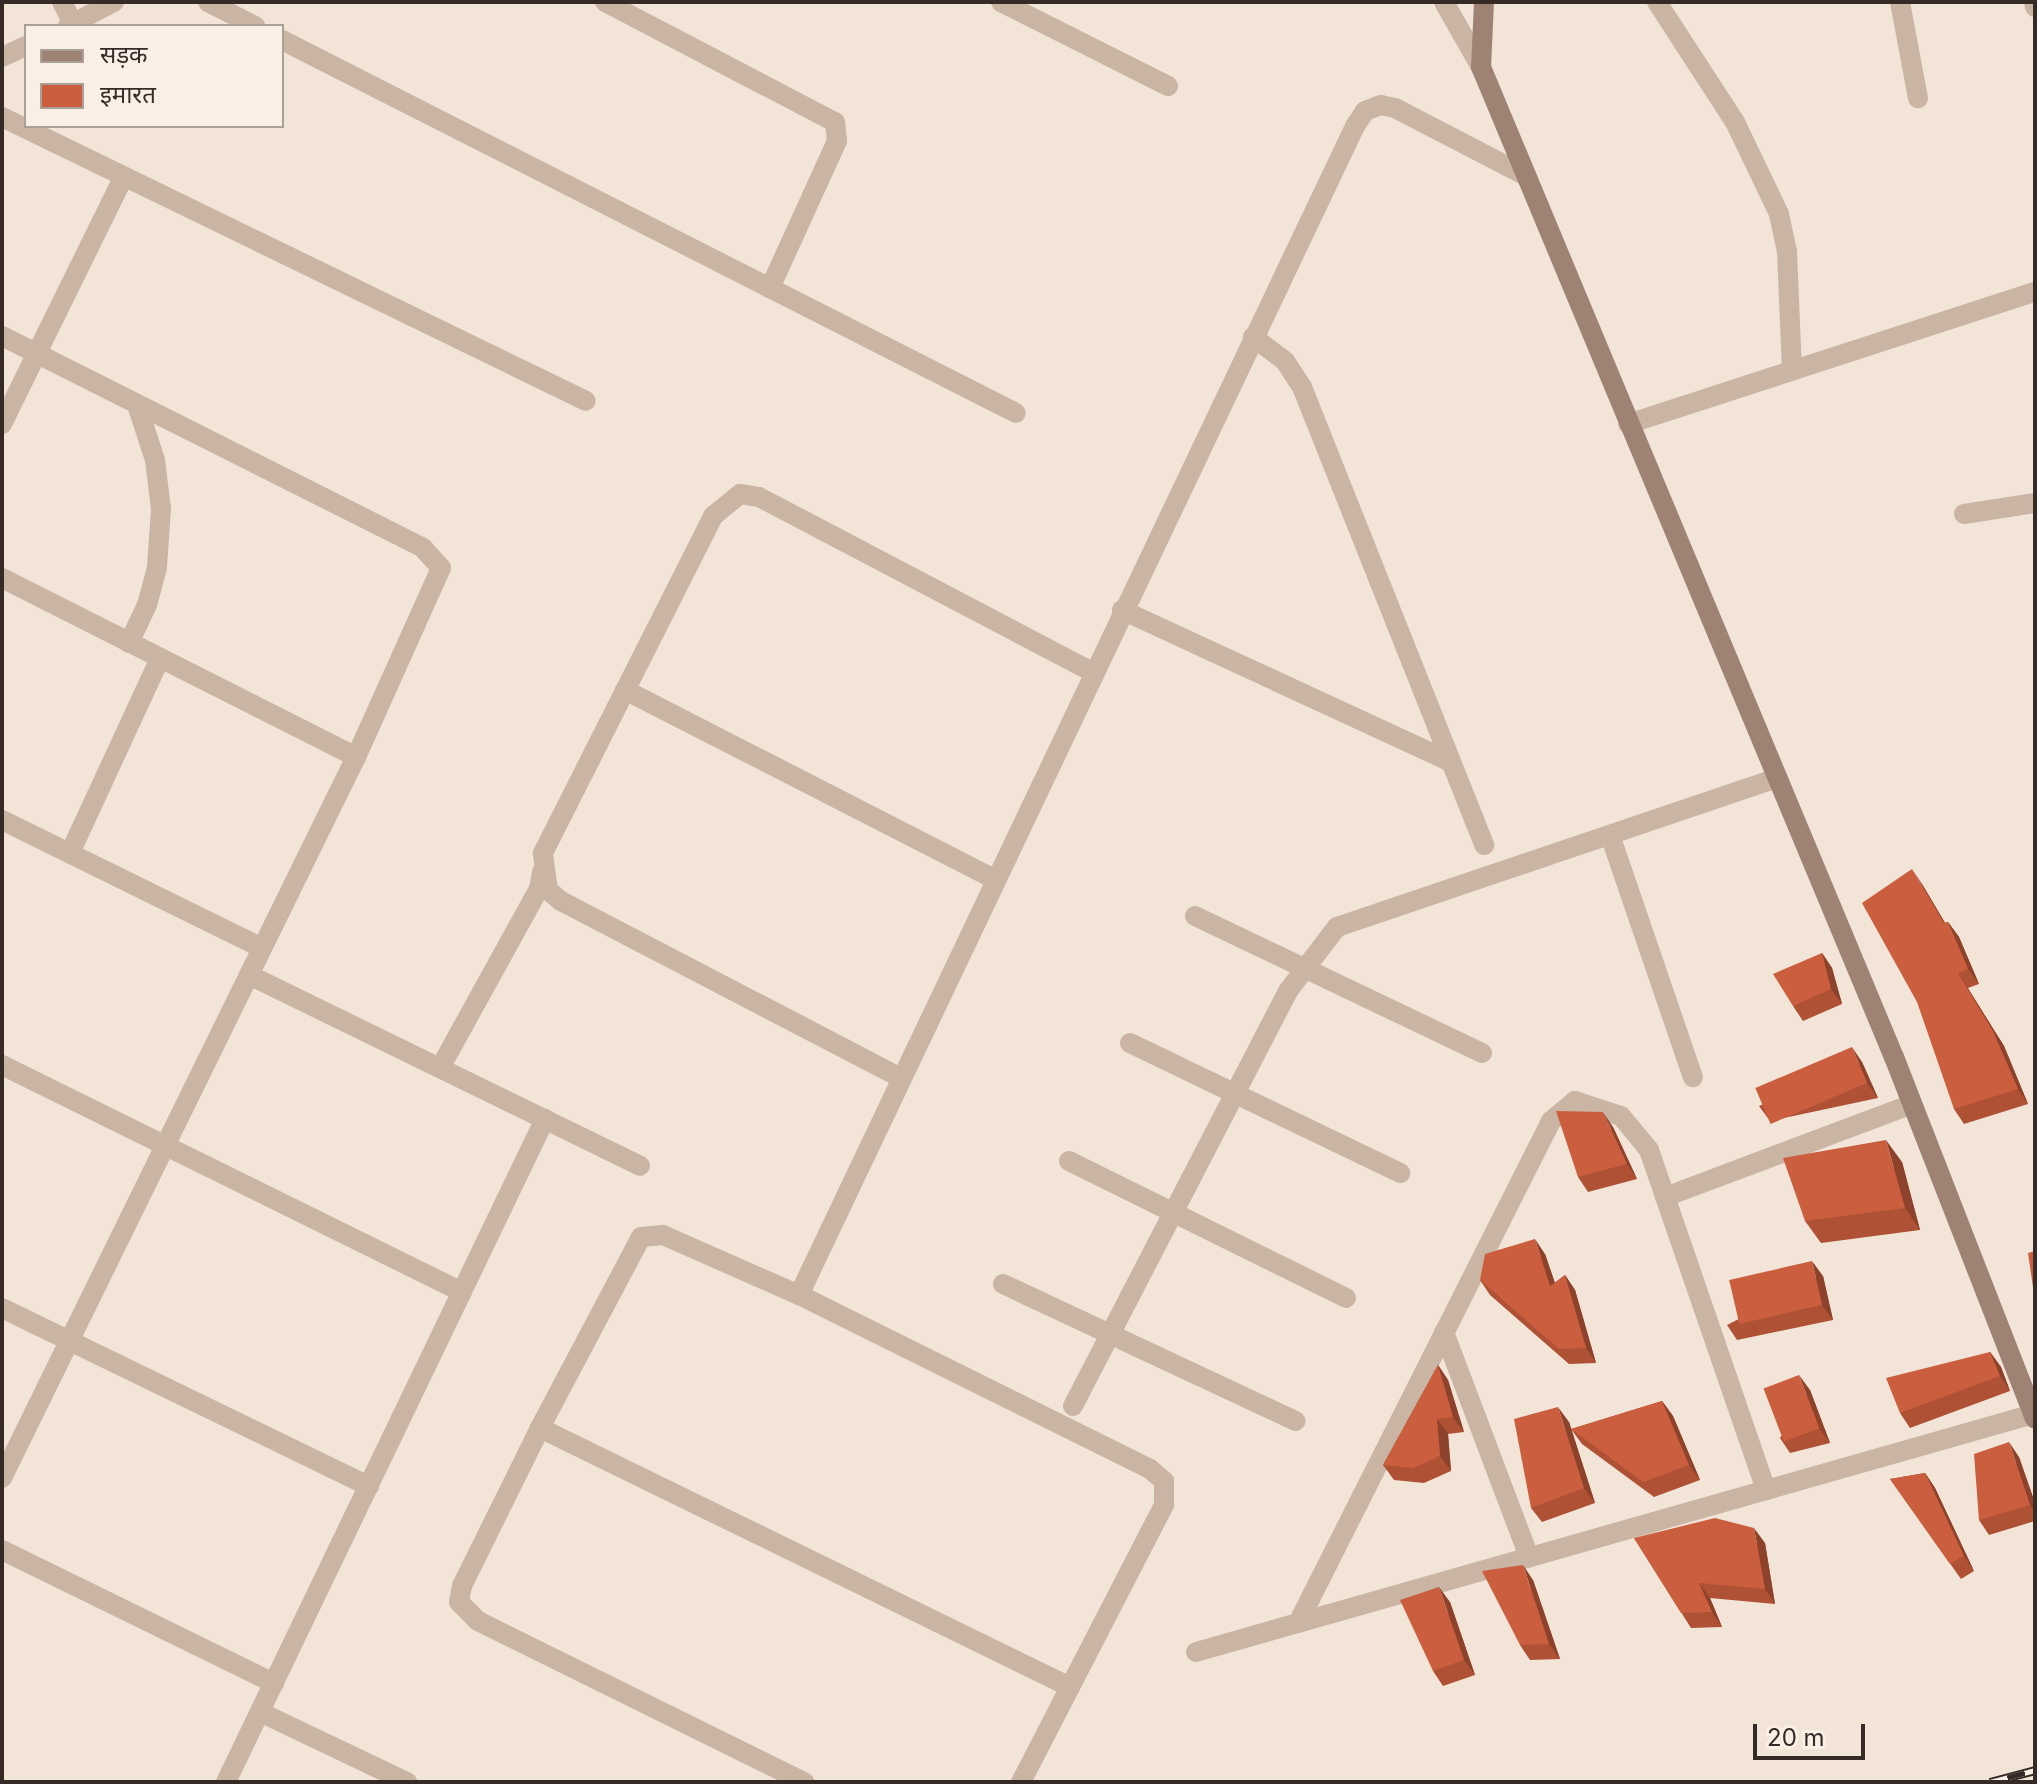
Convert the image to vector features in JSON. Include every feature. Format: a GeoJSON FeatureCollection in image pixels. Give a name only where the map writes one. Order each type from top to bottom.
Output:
{"type":"FeatureCollection","features":[{"type":"Feature","properties":{"kind":"street"},"geometry":{"type":"LineString","coordinates":[[62,2],[70,24]]}},
{"type":"Feature","properties":{"kind":"street"},"geometry":{"type":"LineString","coordinates":[[72,24],[114,2]]}},
{"type":"Feature","properties":{"kind":"street"},"geometry":{"type":"LineString","coordinates":[[208,2],[251,24]]}},
{"type":"Feature","properties":{"kind":"street"},"geometry":{"type":"LineString","coordinates":[[605,2],[835,122],[837,141],[770,288]]}},
{"type":"Feature","properties":{"kind":"street"},"geometry":{"type":"LineString","coordinates":[[1001,2],[1168,86]]}},
{"type":"Feature","properties":{"kind":"street"},"geometry":{"type":"LineString","coordinates":[[1196,1652],[2034,1416],[1912,1104],[1481,67],[1444,2]]}},
{"type":"Feature","properties":{"kind":"street"},"geometry":{"type":"LineString","coordinates":[[1481,67],[1484,2]]}},
{"type":"Feature","properties":{"kind":"street"},"geometry":{"type":"LineString","coordinates":[[1657,2],[1735,122],[1775,203],[1787,251],[1792,368]]}},
{"type":"Feature","properties":{"kind":"street"},"geometry":{"type":"LineString","coordinates":[[1900,2],[1918,98]]}},
{"type":"Feature","properties":{"kind":"street"},"geometry":{"type":"LineString","coordinates":[[284,41],[1016,413]]}},
{"type":"Feature","properties":{"kind":"street"},"geometry":{"type":"LineString","coordinates":[[2,57],[24,47]]}},
{"type":"Feature","properties":{"kind":"street"},"geometry":{"type":"LineString","coordinates":[[799,1295],[1122,610],[1365,111],[1381,105],[1395,108],[1526,176]]}},
{"type":"Feature","properties":{"kind":"street"},"geometry":{"type":"LineString","coordinates":[[2,117],[24,128]]}},
{"type":"Feature","properties":{"kind":"street"},"geometry":{"type":"LineString","coordinates":[[25,128],[586,401]]}},
{"type":"Feature","properties":{"kind":"street"},"geometry":{"type":"LineString","coordinates":[[2,424],[124,176]]}},
{"type":"Feature","properties":{"kind":"street"},"geometry":{"type":"LineString","coordinates":[[1628,424],[1792,368],[2035,292]]}},
{"type":"Feature","properties":{"kind":"street"},"geometry":{"type":"LineString","coordinates":[[2,336],[436,557],[439,581],[356,757],[2,1478]]}},
{"type":"Feature","properties":{"kind":"street"},"geometry":{"type":"LineString","coordinates":[[1253,337],[1285,361],[1302,387],[1484,845]]}},
{"type":"Feature","properties":{"kind":"street"},"geometry":{"type":"LineString","coordinates":[[129,643],[147,605],[157,567],[161,509],[155,460],[137,405]]}},
{"type":"Feature","properties":{"kind":"street"},"geometry":{"type":"LineString","coordinates":[[440,1068],[539,889],[543,853],[713,516],[740,494],[759,497],[1093,672]]}},
{"type":"Feature","properties":{"kind":"street"},"geometry":{"type":"LineString","coordinates":[[1964,514],[2035,503]]}},
{"type":"Feature","properties":{"kind":"street"},"geometry":{"type":"LineString","coordinates":[[2,578],[356,757]]}},
{"type":"Feature","properties":{"kind":"street"},"geometry":{"type":"LineString","coordinates":[[1122,610],[1451,762]]}},
{"type":"Feature","properties":{"kind":"street"},"geometry":{"type":"LineString","coordinates":[[70,853],[160,658]]}},
{"type":"Feature","properties":{"kind":"street"},"geometry":{"type":"LineString","coordinates":[[625,690],[995,879]]}},
{"type":"Feature","properties":{"kind":"street"},"geometry":{"type":"LineString","coordinates":[[1073,1406],[1304,968],[1337,927],[1371,912],[1777,778]]}},
{"type":"Feature","properties":{"kind":"street"},"geometry":{"type":"LineString","coordinates":[[2,820],[262,948]]}},
{"type":"Feature","properties":{"kind":"street"},"geometry":{"type":"LineString","coordinates":[[1610,835],[1693,1077]]}},
{"type":"Feature","properties":{"kind":"street"},"geometry":{"type":"LineString","coordinates":[[542,872],[548,890],[561,901],[901,1078]]}},
{"type":"Feature","properties":{"kind":"street"},"geometry":{"type":"LineString","coordinates":[[1195,916],[1482,1053]]}},
{"type":"Feature","properties":{"kind":"street"},"geometry":{"type":"LineString","coordinates":[[249,975],[640,1166]]}},
{"type":"Feature","properties":{"kind":"street"},"geometry":{"type":"LineString","coordinates":[[1130,1043],[1400,1173]]}},
{"type":"Feature","properties":{"kind":"street"},"geometry":{"type":"LineString","coordinates":[[2,1065],[462,1292]]}},
{"type":"Feature","properties":{"kind":"street"},"geometry":{"type":"LineString","coordinates":[[1298,1623],[1444,1332],[1562,1109],[1575,1101],[1621,1116],[1640,1133],[1766,1490]]}},
{"type":"Feature","properties":{"kind":"street"},"geometry":{"type":"LineString","coordinates":[[1665,1197],[1912,1104]]}},
{"type":"Feature","properties":{"kind":"street"},"geometry":{"type":"LineString","coordinates":[[226,1782],[545,1119]]}},
{"type":"Feature","properties":{"kind":"street"},"geometry":{"type":"LineString","coordinates":[[1069,1161],[1346,1298]]}},
{"type":"Feature","properties":{"kind":"street"},"geometry":{"type":"LineString","coordinates":[[804,1782],[465,1612],[459,1602],[462,1586],[540,1428],[641,1237],[663,1235],[799,1295],[1150,1469],[1164,1481],[1164,1505],[1021,1782]]}},
{"type":"Feature","properties":{"kind":"street"},"geometry":{"type":"LineString","coordinates":[[1003,1284],[1296,1421]]}},
{"type":"Feature","properties":{"kind":"street"},"geometry":{"type":"LineString","coordinates":[[2,1308],[369,1486]]}},
{"type":"Feature","properties":{"kind":"street"},"geometry":{"type":"LineString","coordinates":[[1444,1332],[1529,1557]]}},
{"type":"Feature","properties":{"kind":"street"},"geometry":{"type":"LineString","coordinates":[[540,1428],[1070,1687]]}},
{"type":"Feature","properties":{"kind":"street"},"geometry":{"type":"LineString","coordinates":[[2,1550],[274,1683]]}},
{"type":"Feature","properties":{"kind":"street"},"geometry":{"type":"LineString","coordinates":[[260,1712],[407,1782]]}},
{"type":"Feature","properties":{"kind":"building"},"geometry":{"type":"Polygon","coordinates":[[[1912,869],[1944,923],[1948,922],[1968,969],[1958,973],[1993,1031],[2018,1089],[1954,1109],[1917,1002],[1862,903],[1912,869]]]}},
{"type":"Feature","properties":{"kind":"building"},"geometry":{"type":"Polygon","coordinates":[[[1822,953],[1831,989],[1793,1006],[1773,974],[1822,953]]]}},
{"type":"Feature","properties":{"kind":"building"},"geometry":{"type":"Polygon","coordinates":[[[1852,1047],[1867,1083],[1771,1124],[1755,1088],[1852,1047]]]}},
{"type":"Feature","properties":{"kind":"building"},"geometry":{"type":"Polygon","coordinates":[[[1556,1111],[1603,1112],[1627,1164],[1578,1177],[1556,1111]]]}},
{"type":"Feature","properties":{"kind":"building"},"geometry":{"type":"Polygon","coordinates":[[[1886,1140],[1905,1208],[1805,1221],[1783,1158],[1886,1140]]]}},
{"type":"Feature","properties":{"kind":"building"},"geometry":{"type":"Polygon","coordinates":[[[1535,1239],[1550,1286],[1565,1275],[1586,1348],[1559,1349],[1480,1280],[1485,1254],[1535,1239]]]}},
{"type":"Feature","properties":{"kind":"building"},"geometry":{"type":"Polygon","coordinates":[[[2035,1251],[2035,1301],[2028,1253],[2035,1251]]]}},
{"type":"Feature","properties":{"kind":"building"},"geometry":{"type":"Polygon","coordinates":[[[1812,1261],[1822,1305],[1739,1324],[1729,1280],[1812,1261]]]}},
{"type":"Feature","properties":{"kind":"building"},"geometry":{"type":"Polygon","coordinates":[[[1990,1352],[2000,1376],[1900,1413],[1886,1378],[1990,1352]]]}},
{"type":"Feature","properties":{"kind":"building"},"geometry":{"type":"Polygon","coordinates":[[[1438,1365],[1453,1417],[1437,1419],[1440,1456],[1413,1468],[1383,1465],[1438,1365]]]}},
{"type":"Feature","properties":{"kind":"building"},"geometry":{"type":"Polygon","coordinates":[[[1799,1375],[1819,1428],[1784,1442],[1764,1389],[1799,1375]]]}},
{"type":"Feature","properties":{"kind":"building"},"geometry":{"type":"Polygon","coordinates":[[[1662,1401],[1689,1465],[1643,1482],[1571,1429],[1662,1401]]]}},
{"type":"Feature","properties":{"kind":"building"},"geometry":{"type":"Polygon","coordinates":[[[1558,1407],[1584,1488],[1531,1508],[1514,1419],[1558,1407]]]}},
{"type":"Feature","properties":{"kind":"building"},"geometry":{"type":"Polygon","coordinates":[[[2009,1442],[2030,1505],[1979,1520],[1974,1454],[2009,1442]]]}},
{"type":"Feature","properties":{"kind":"building"},"geometry":{"type":"Polygon","coordinates":[[[1925,1473],[1964,1556],[1950,1564],[1890,1479],[1925,1473]]]}},
{"type":"Feature","properties":{"kind":"building"},"geometry":{"type":"Polygon","coordinates":[[[1715,1518],[1754,1528],[1765,1589],[1699,1583],[1712,1612],[1681,1613],[1634,1538],[1715,1518]]]}},
{"type":"Feature","properties":{"kind":"building"},"geometry":{"type":"Polygon","coordinates":[[[1523,1565],[1549,1644],[1520,1645],[1482,1571],[1523,1565]]]}},
{"type":"Feature","properties":{"kind":"building"},"geometry":{"type":"Polygon","coordinates":[[[1439,1587],[1464,1660],[1433,1671],[1400,1600],[1439,1587]]]}},
{"type":"Feature","properties":{"kind":"railway"},"geometry":{"type":"LineString","coordinates":[[1990,1782],[2035,1770]]}}]}
